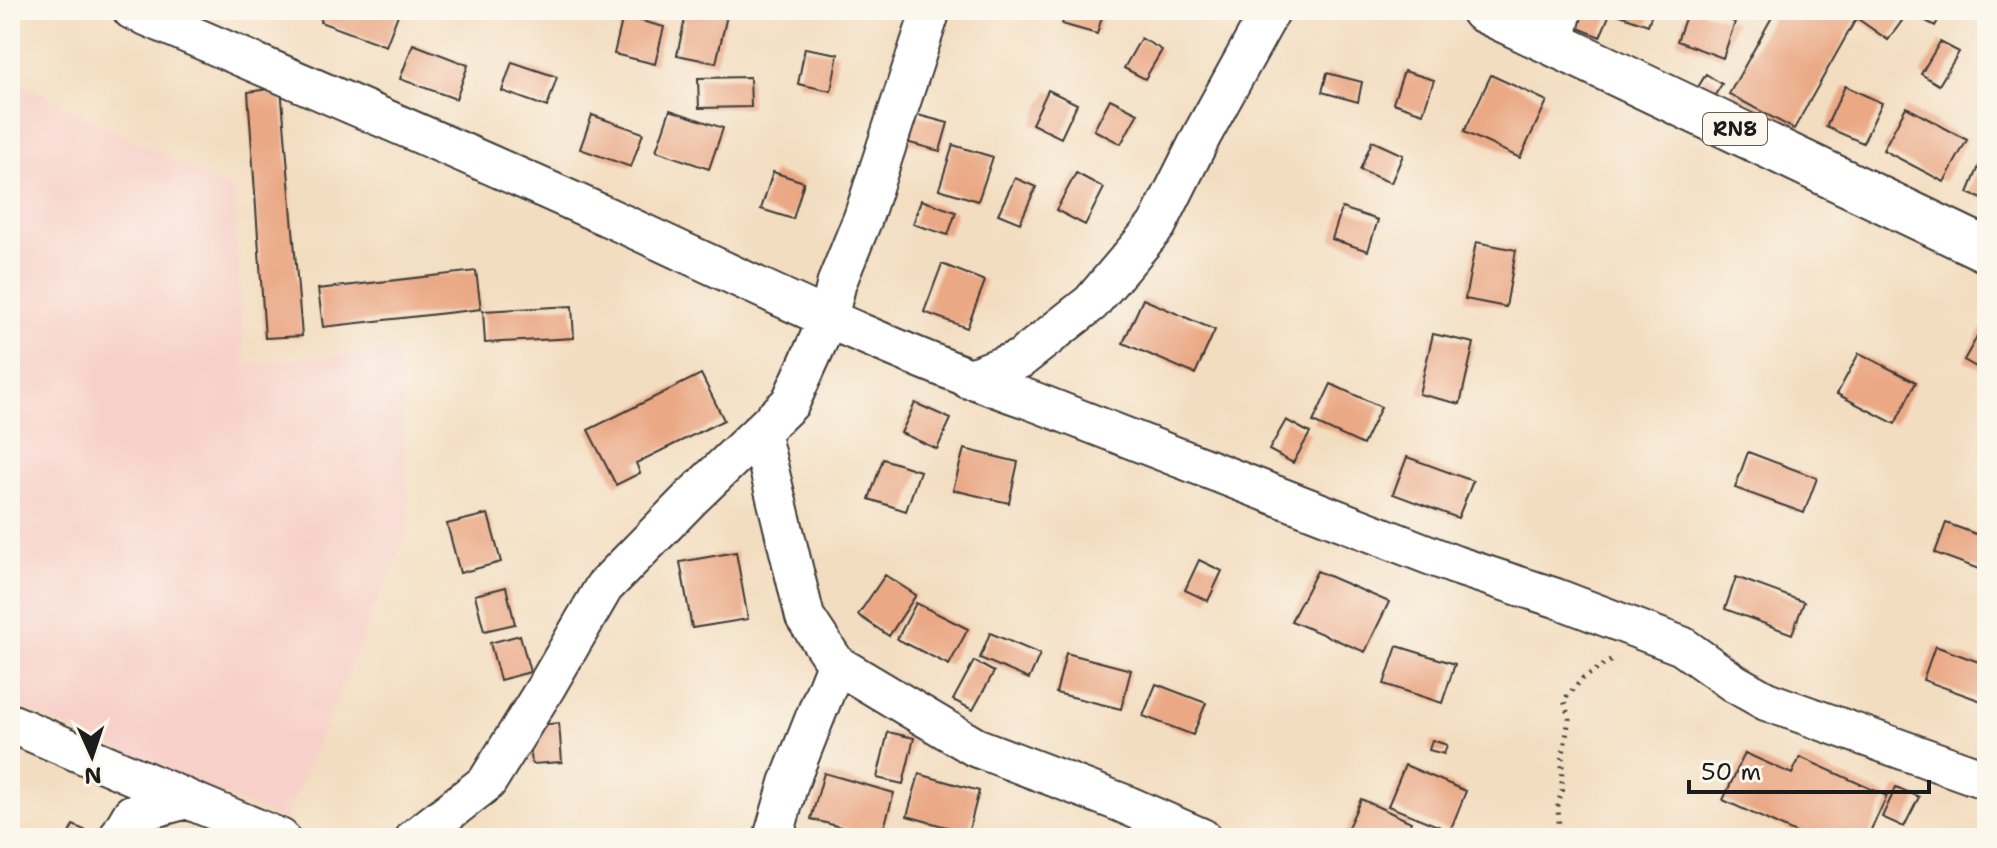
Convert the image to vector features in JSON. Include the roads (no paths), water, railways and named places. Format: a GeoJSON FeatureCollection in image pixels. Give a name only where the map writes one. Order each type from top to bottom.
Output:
{"type":"FeatureCollection","features":[{"type":"Feature","properties":{"kind":"main road","name":"RN8"},"geometry":{"type":"LineString","coordinates":[[1483,10],[1559,26],[1987,250]]}},
{"type":"Feature","properties":{"kind":"street"},"geometry":{"type":"LineString","coordinates":[[132,10],[509,172],[828,319],[968,379],[1033,401],[1455,565],[1556,598],[1682,646],[1734,683],[1766,701],[1987,780]]}},
{"type":"Feature","properties":{"kind":"street"},"geometry":{"type":"LineString","coordinates":[[415,838],[487,782],[604,587],[790,403],[828,319],[837,282],[868,204],[931,10]]}},
{"type":"Feature","properties":{"kind":"street"},"geometry":{"type":"LineString","coordinates":[[968,379],[1020,359],[1091,303],[1157,225],[1202,135],[1271,10]]}},
{"type":"Feature","properties":{"kind":"street"},"geometry":{"type":"LineString","coordinates":[[760,432],[805,617],[836,664],[975,747],[1122,803],[1202,838]]}},
{"type":"Feature","properties":{"kind":"street"},"geometry":{"type":"LineString","coordinates":[[773,838],[789,783],[836,664]]}},
{"type":"Feature","properties":{"kind":"street"},"geometry":{"type":"LineString","coordinates":[[10,723],[280,838]]}},
{"type":"Feature","properties":{"kind":"street"},"geometry":{"type":"LineString","coordinates":[[118,838],[132,814],[187,799]]}}]}
